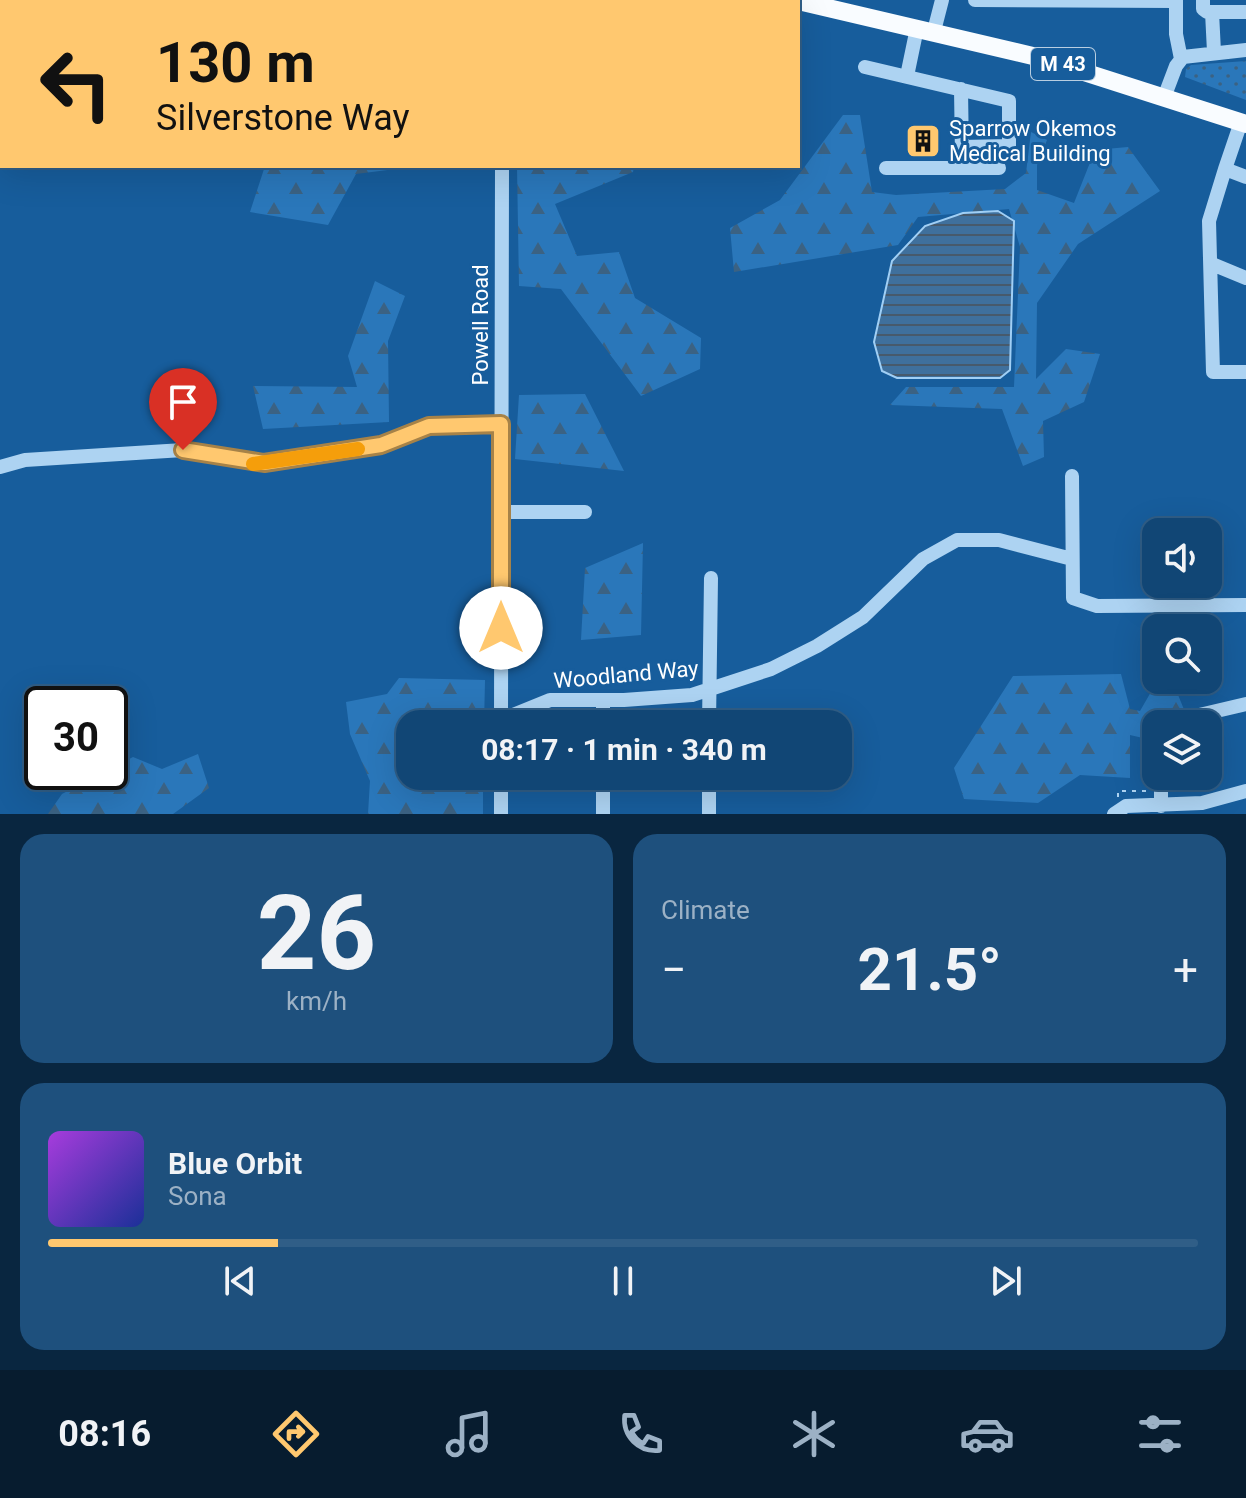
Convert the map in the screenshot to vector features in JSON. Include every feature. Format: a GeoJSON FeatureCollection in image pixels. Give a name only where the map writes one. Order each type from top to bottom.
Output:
{"type":"FeatureCollection","features":[{"type":"Feature","properties":{"kind":"main road","name":"M 43"},"geometry":{"type":"LineString","coordinates":[[800,1],[828,4],[1165,95],[1244,123]]}},
{"type":"Feature","properties":{"kind":"street"},"geometry":{"type":"LineString","coordinates":[[907,76],[942,0]]}},
{"type":"Feature","properties":{"kind":"street"},"geometry":{"type":"LineString","coordinates":[[975,0],[1176,0],[1176,34],[1181,59],[1165,95]]}},
{"type":"Feature","properties":{"kind":"street"},"geometry":{"type":"LineString","coordinates":[[1203,0],[1204,10],[1246,12]]}},
{"type":"Feature","properties":{"kind":"street"},"geometry":{"type":"LineString","coordinates":[[1212,12],[1214,52]]}},
{"type":"Feature","properties":{"kind":"street"},"geometry":{"type":"LineString","coordinates":[[1181,59],[1214,52],[1246,50]]}},
{"type":"Feature","properties":{"kind":"street"},"geometry":{"type":"LineString","coordinates":[[865,67],[1007,99],[1011,105],[1009,146],[962,147]]}},
{"type":"Feature","properties":{"kind":"street"},"geometry":{"type":"LineString","coordinates":[[961,89],[962,168]]}},
{"type":"Feature","properties":{"kind":"street"},"geometry":{"type":"LineString","coordinates":[[1244,123],[1225,169],[1209,221],[1213,372],[1246,372]]}},
{"type":"Feature","properties":{"kind":"street","name":"Powell Road"},"geometry":{"type":"LineString","coordinates":[[501,710],[502,168]]}},
{"type":"Feature","properties":{"kind":"street"},"geometry":{"type":"LineString","coordinates":[[886,168],[999,168]]}},
{"type":"Feature","properties":{"kind":"street"},"geometry":{"type":"LineString","coordinates":[[1225,169],[1246,177]]}},
{"type":"Feature","properties":{"kind":"street"},"geometry":{"type":"LineString","coordinates":[[1212,264],[1246,278]]}},
{"type":"Feature","properties":{"kind":"street"},"geometry":{"type":"LineString","coordinates":[[0,467],[25,460],[183,450],[244,463],[267,463],[381,445],[429,426],[501,424]]}},
{"type":"Feature","properties":{"kind":"street"},"geometry":{"type":"LineString","coordinates":[[1072,476],[1073,598],[1097,606],[1246,605]]}},
{"type":"Feature","properties":{"kind":"street"},"geometry":{"type":"LineString","coordinates":[[502,512],[585,512]]}},
{"type":"Feature","properties":{"kind":"street","name":"Woodland Way"},"geometry":{"type":"LineString","coordinates":[[528,710],[550,700],[692,695],[771,669],[817,646],[863,617],[923,559],[957,540],[999,540],[1072,559]]}},
{"type":"Feature","properties":{"kind":"street"},"geometry":{"type":"LineString","coordinates":[[709,710],[711,578]]}},
{"type":"Feature","properties":{"kind":"street"},"geometry":{"type":"LineString","coordinates":[[603,700],[603,710]]}},
{"type":"Feature","properties":{"kind":"street"},"geometry":{"type":"LineString","coordinates":[[1220,710],[1246,704]]}},
{"type":"Feature","properties":{"kind":"street"},"geometry":{"type":"LineString","coordinates":[[501,790],[501,814]]}},
{"type":"Feature","properties":{"kind":"street"},"geometry":{"type":"LineString","coordinates":[[603,790],[603,814]]}},
{"type":"Feature","properties":{"kind":"street"},"geometry":{"type":"LineString","coordinates":[[709,790],[709,814]]}},
{"type":"Feature","properties":{"kind":"street"},"geometry":{"type":"LineString","coordinates":[[1161,790],[1161,806]]}},
{"type":"Feature","properties":{"kind":"street"},"geometry":{"type":"LineString","coordinates":[[1114,814],[1126,806],[1202,803],[1246,791]]}},
{"type":"Feature","properties":{"kind":"green space"},"geometry":{"type":"Polygon","coordinates":[[[1246,61],[1246,100],[1185,77],[1186,69],[1191,65],[1246,61]]]}},
{"type":"Feature","properties":{"kind":"green space"},"geometry":{"type":"Polygon","coordinates":[[[843,115],[860,115],[872,192],[896,195],[1005,189],[1026,173],[1031,132],[1047,140],[1037,165],[1037,190],[1074,203],[1095,150],[1128,147],[1160,191],[1078,244],[1037,303],[1036,379],[1066,349],[1100,354],[1084,402],[1043,421],[1044,457],[1023,466],[1002,409],[890,405],[906,387],[1014,387],[1020,247],[1009,209],[918,217],[898,245],[734,272],[730,228],[780,200],[843,115]]]}},
{"type":"Feature","properties":{"kind":"green space"},"geometry":{"type":"Polygon","coordinates":[[[264,168],[403,168],[356,174],[328,225],[250,212],[264,168]]]}},
{"type":"Feature","properties":{"kind":"green space"},"geometry":{"type":"Polygon","coordinates":[[[517,168],[634,168],[633,172],[555,204],[577,256],[619,252],[635,298],[701,338],[700,369],[641,396],[561,289],[519,286],[517,168]]]}},
{"type":"Feature","properties":{"kind":"green space"},"geometry":{"type":"Polygon","coordinates":[[[375,281],[405,296],[388,341],[389,422],[263,429],[253,386],[357,387],[348,356],[375,281]]]}},
{"type":"Feature","properties":{"kind":"green space"},"geometry":{"type":"Polygon","coordinates":[[[585,394],[624,471],[515,459],[519,395],[585,394]]]}},
{"type":"Feature","properties":{"kind":"green space"},"geometry":{"type":"Polygon","coordinates":[[[643,543],[641,635],[581,640],[585,568],[643,543]]]}},
{"type":"Feature","properties":{"kind":"green space"},"geometry":{"type":"Polygon","coordinates":[[[1121,674],[1130,709],[1140,711],[1150,694],[1178,694],[1184,710],[1142,710],[1142,738],[1130,735],[1130,778],[1080,775],[1038,803],[964,799],[954,768],[1013,676],[1121,674]]]}},
{"type":"Feature","properties":{"kind":"green space"},"geometry":{"type":"Polygon","coordinates":[[[399,678],[485,680],[484,710],[396,710],[396,790],[483,790],[483,814],[368,814],[370,781],[350,734],[346,702],[387,694],[399,678]]]}},
{"type":"Feature","properties":{"kind":"green space"},"geometry":{"type":"Polygon","coordinates":[[[198,754],[209,788],[173,814],[48,814],[62,794],[70,790],[128,790],[128,760],[133,757],[162,769],[198,754]]]}},
{"type":"Feature","properties":{"kind":"shaded area"},"geometry":{"type":"Polygon","coordinates":[[[998,211],[1014,221],[1010,370],[1000,378],[897,378],[882,371],[874,342],[892,261],[925,226],[963,213],[998,211]]]}},
{"type":"Feature","properties":{"kind":"slow traffic"},"geometry":{"type":"LineString","coordinates":[[253,464],[358,449]]}},
{"type":"Feature","properties":{"kind":"place","name":"Sparrow Okemos Medical Building"},"geometry":{"type":"Point","coordinates":[923,141]}},
{"type":"Feature","properties":{"kind":"route"},"geometry":{"type":"LineString","coordinates":[[183,450],[254,464],[381,445],[429,426],[501,424],[501,628]]}}]}
